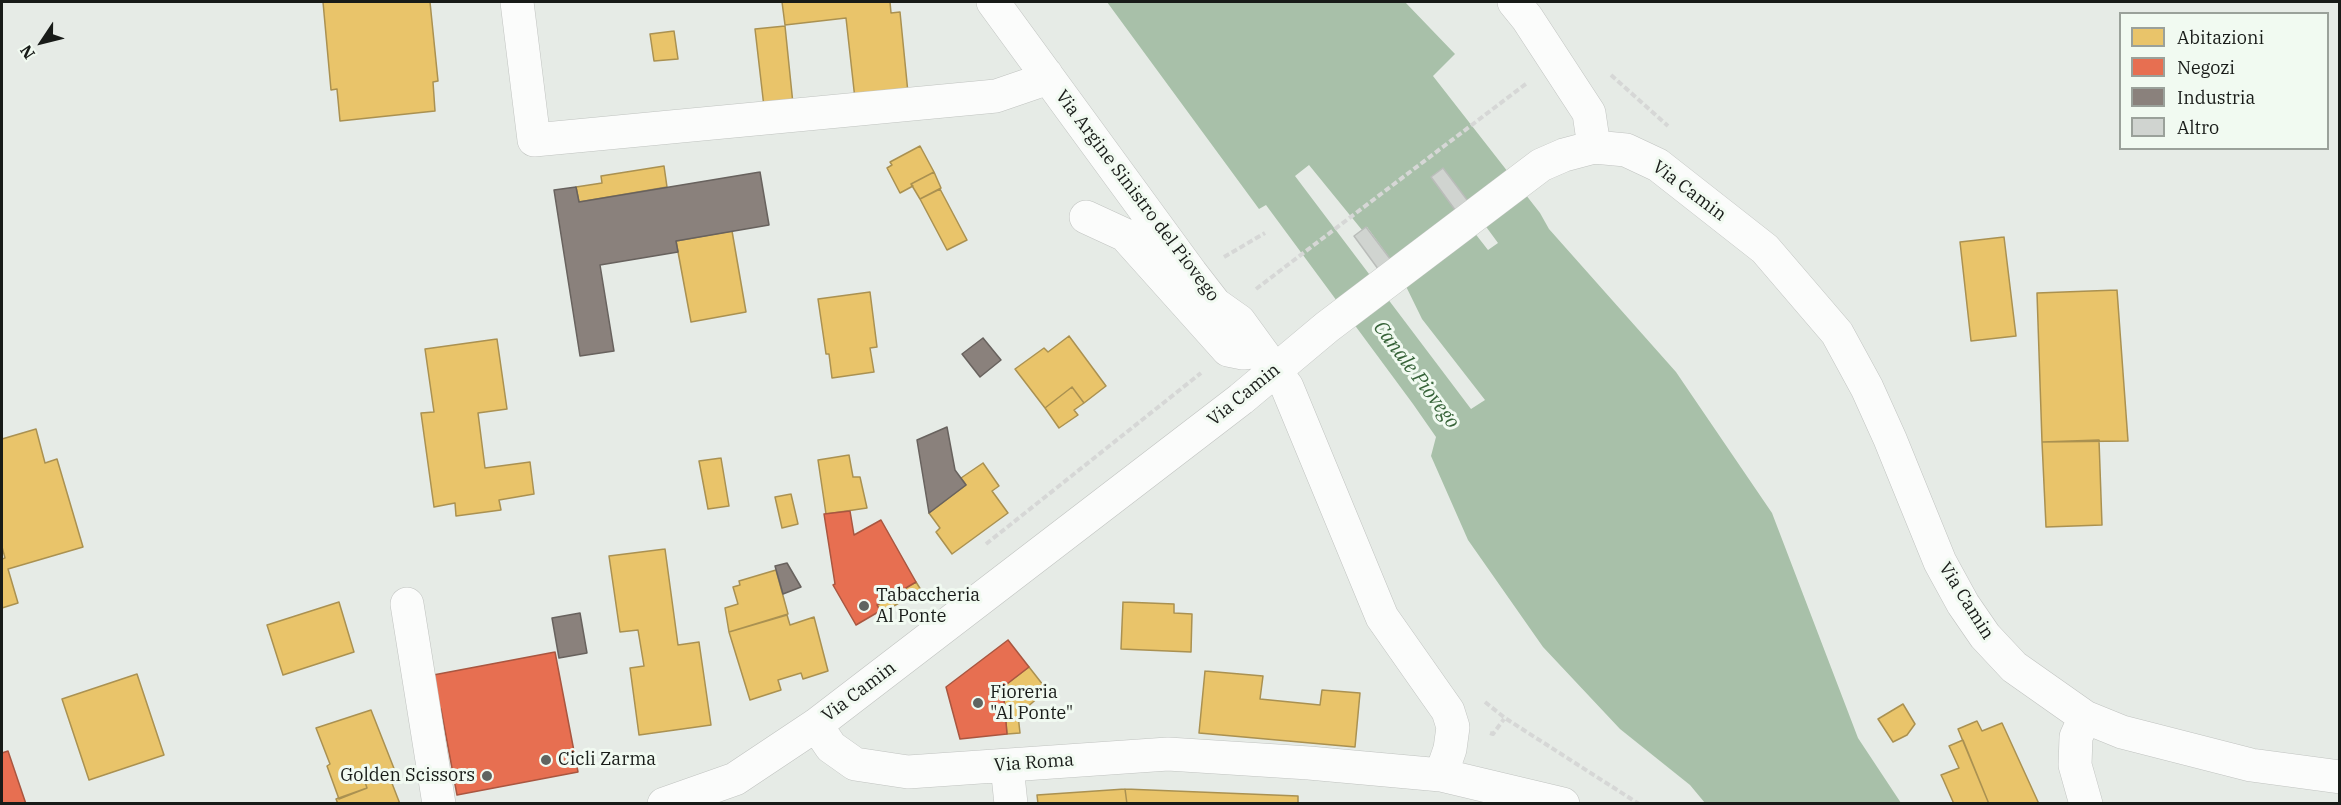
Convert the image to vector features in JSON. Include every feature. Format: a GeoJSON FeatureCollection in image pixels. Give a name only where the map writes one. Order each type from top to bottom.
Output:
{"type":"FeatureCollection","features":[{"type":"Feature","properties":{"kind":"street","name":"Via Argine Sinistro del Piovego"},"geometry":{"type":"LineString","coordinates":[[517,2],[534,140],[996,96],[1034,82],[1046,74]]}},
{"type":"Feature","properties":{"kind":"street","name":"Via Argine Sinistro del Piovego"},"geometry":{"type":"LineString","coordinates":[[993,2],[1191,273],[1215,304],[1239,321],[1287,387],[1382,617],[1448,711],[1453,727],[1450,749],[1441,775]]}},
{"type":"Feature","properties":{"kind":"street"},"geometry":{"type":"LineString","coordinates":[[1514,2],[1527,18],[1589,113],[1594,147]]}},
{"type":"Feature","properties":{"kind":"street","name":"Via Camin"},"geometry":{"type":"LineString","coordinates":[[816,725],[1268,361],[1327,327],[1541,165],[1564,155],[1594,147],[1626,150],[1658,165],[1765,249],[1837,333],[1867,388],[1890,439],[1940,562],[1963,604],[1985,636],[2014,667],[2085,717],[2122,732],[2251,765],[2340,777]]}},
{"type":"Feature","properties":{"kind":"street"},"geometry":{"type":"LineString","coordinates":[[1086,217],[1125,235],[1228,350],[1268,361]]}},
{"type":"Feature","properties":{"kind":"street"},"geometry":{"type":"LineString","coordinates":[[406,604],[439,804]]}},
{"type":"Feature","properties":{"kind":"street"},"geometry":{"type":"LineString","coordinates":[[2085,717],[2076,737],[2075,765],[2086,804]]}},
{"type":"Feature","properties":{"kind":"street"},"geometry":{"type":"LineString","coordinates":[[664,804],[735,779],[816,725]]}},
{"type":"Feature","properties":{"kind":"street","name":"Via Roma"},"geometry":{"type":"LineString","coordinates":[[816,725],[831,747],[855,764],[908,772],[1168,754],[1309,763],[1441,775]]}},
{"type":"Feature","properties":{"kind":"street"},"geometry":{"type":"LineString","coordinates":[[1006,766],[1011,804]]}},
{"type":"Feature","properties":{"kind":"street"},"geometry":{"type":"LineString","coordinates":[[1441,775],[1563,804]]}},
{"type":"Feature","properties":{"kind":"path"},"geometry":{"type":"LineString","coordinates":[[1248,296],[1529,81]]}},
{"type":"Feature","properties":{"kind":"path"},"geometry":{"type":"LineString","coordinates":[[1191,273],[1265,233]]}},
{"type":"Feature","properties":{"kind":"path"},"geometry":{"type":"LineString","coordinates":[[1483,701],[1505,718],[1639,804]]}},
{"type":"Feature","properties":{"kind":"path"},"geometry":{"type":"LineString","coordinates":[[1493,734],[1505,718]]}},
{"type":"Feature","properties":{"kind":"water","name":"Canale Piovego"},"geometry":{"type":"Polygon","coordinates":[[[1107,2],[1405,2],[1455,54],[1433,76],[1540,213],[1549,229],[1676,372],[1772,513],[1858,738],[1901,803],[1705,803],[1690,785],[1620,729],[1543,647],[1468,540],[1431,456],[1436,437],[1266,205],[1259,209],[1107,2]],[[1309,165],[1295,176],[1471,409],[1485,400],[1422,319],[1397,268],[1367,227],[1362,230],[1309,165]],[[1443,168],[1431,177],[1488,250],[1498,243],[1443,168]]]}},
{"type":"Feature","properties":{"kind":"building: Abitazioni"},"geometry":{"type":"Polygon","coordinates":[[[323,2],[430,2],[438,81],[433,82],[435,111],[340,121],[337,89],[331,90],[323,2]]]}},
{"type":"Feature","properties":{"kind":"building: Abitazioni"},"geometry":{"type":"Polygon","coordinates":[[[782,2],[890,2],[891,13],[900,12],[908,93],[855,99],[846,18],[785,25],[782,2]]]}},
{"type":"Feature","properties":{"kind":"building: Abitazioni"},"geometry":{"type":"Polygon","coordinates":[[[785,26],[793,104],[764,107],[755,29],[785,26]]]}},
{"type":"Feature","properties":{"kind":"building: Abitazioni"},"geometry":{"type":"Polygon","coordinates":[[[674,31],[678,59],[654,61],[650,34],[674,31]]]}},
{"type":"Feature","properties":{"kind":"building: Abitazioni"},"geometry":{"type":"Polygon","coordinates":[[[920,146],[934,172],[911,184],[913,186],[900,193],[887,168],[892,165],[890,162],[920,146]]]}},
{"type":"Feature","properties":{"kind":"building: Abitazioni"},"geometry":{"type":"Polygon","coordinates":[[[664,166],[667,187],[579,202],[576,187],[602,183],[601,176],[664,166]]]}},
{"type":"Feature","properties":{"kind":"building: Abitazioni"},"geometry":{"type":"Polygon","coordinates":[[[934,172],[941,188],[920,199],[911,184],[934,172]]]}},
{"type":"Feature","properties":{"kind":"building: Abitazioni"},"geometry":{"type":"Polygon","coordinates":[[[940,189],[967,240],[947,250],[920,199],[940,189]]]}},
{"type":"Feature","properties":{"kind":"building: Abitazioni"},"geometry":{"type":"Polygon","coordinates":[[[732,231],[746,312],[691,322],[676,241],[732,231]]]}},
{"type":"Feature","properties":{"kind":"building: Abitazioni"},"geometry":{"type":"Polygon","coordinates":[[[2004,237],[2016,336],[1971,341],[1960,242],[2004,237]]]}},
{"type":"Feature","properties":{"kind":"building: Abitazioni"},"geometry":{"type":"Polygon","coordinates":[[[2117,290],[2128,441],[2042,442],[2037,293],[2117,290]]]}},
{"type":"Feature","properties":{"kind":"building: Abitazioni"},"geometry":{"type":"Polygon","coordinates":[[[870,292],[877,347],[870,348],[874,372],[832,378],[818,299],[870,292]]]}},
{"type":"Feature","properties":{"kind":"building: Abitazioni"},"geometry":{"type":"Polygon","coordinates":[[[1069,336],[1106,386],[1084,403],[1072,387],[1045,408],[1015,369],[1044,348],[1048,352],[1069,336]]]}},
{"type":"Feature","properties":{"kind":"building: Abitazioni"},"geometry":{"type":"Polygon","coordinates":[[[497,339],[507,409],[478,413],[485,468],[530,462],[534,494],[499,500],[501,510],[456,516],[455,503],[434,507],[421,413],[434,412],[425,349],[497,339]]]}},
{"type":"Feature","properties":{"kind":"building: Abitazioni"},"geometry":{"type":"Polygon","coordinates":[[[1072,387],[1084,403],[1074,410],[1078,415],[1059,428],[1045,408],[1072,387]]]}},
{"type":"Feature","properties":{"kind":"building: Abitazioni"},"geometry":{"type":"Polygon","coordinates":[[[36,429],[45,463],[57,459],[83,547],[8,569],[18,603],[2,608],[2,559],[5,558],[2,547],[2,439],[36,429]]]}},
{"type":"Feature","properties":{"kind":"building: Abitazioni"},"geometry":{"type":"Polygon","coordinates":[[[2099,440],[2102,525],[2046,527],[2042,442],[2099,440]]]}},
{"type":"Feature","properties":{"kind":"building: Abitazioni"},"geometry":{"type":"Polygon","coordinates":[[[849,455],[853,477],[860,477],[867,508],[826,514],[818,460],[849,455]]]}},
{"type":"Feature","properties":{"kind":"building: Abitazioni"},"geometry":{"type":"Polygon","coordinates":[[[721,458],[729,506],[708,509],[699,461],[721,458]]]}},
{"type":"Feature","properties":{"kind":"building: Abitazioni"},"geometry":{"type":"Polygon","coordinates":[[[983,463],[999,486],[992,491],[1008,513],[952,554],[936,532],[940,528],[929,513],[966,485],[961,478],[983,463]]]}},
{"type":"Feature","properties":{"kind":"building: Abitazioni"},"geometry":{"type":"Polygon","coordinates":[[[791,494],[798,524],[782,528],[775,497],[791,494]]]}},
{"type":"Feature","properties":{"kind":"building: Abitazioni"},"geometry":{"type":"Polygon","coordinates":[[[665,549],[678,645],[699,642],[711,725],[639,735],[630,668],[644,666],[638,630],[620,632],[609,556],[665,549]]]}},
{"type":"Feature","properties":{"kind":"building: Abitazioni"},"geometry":{"type":"Polygon","coordinates":[[[776,570],[788,614],[729,632],[725,608],[738,604],[733,587],[740,585],[739,581],[776,570]]]}},
{"type":"Feature","properties":{"kind":"building: Abitazioni"},"geometry":{"type":"Polygon","coordinates":[[[916,582],[921,590],[882,613],[877,605],[916,582]]]}},
{"type":"Feature","properties":{"kind":"building: Abitazioni"},"geometry":{"type":"Polygon","coordinates":[[[339,602],[354,652],[283,675],[267,625],[339,602]]]}},
{"type":"Feature","properties":{"kind":"building: Abitazioni"},"geometry":{"type":"Polygon","coordinates":[[[1123,602],[1174,604],[1174,613],[1192,614],[1191,652],[1121,649],[1123,602]]]}},
{"type":"Feature","properties":{"kind":"building: Abitazioni"},"geometry":{"type":"Polygon","coordinates":[[[787,615],[790,625],[814,617],[828,671],[803,679],[801,673],[778,680],[781,690],[750,700],[729,632],[787,615]]]}},
{"type":"Feature","properties":{"kind":"building: Abitazioni"},"geometry":{"type":"Polygon","coordinates":[[[1029,667],[1047,690],[1018,715],[1020,733],[1007,734],[1003,687],[1029,667]]]}},
{"type":"Feature","properties":{"kind":"building: Abitazioni"},"geometry":{"type":"Polygon","coordinates":[[[1205,671],[1263,676],[1260,699],[1320,705],[1322,690],[1360,693],[1355,747],[1199,733],[1205,671]]]}},
{"type":"Feature","properties":{"kind":"building: Abitazioni"},"geometry":{"type":"Polygon","coordinates":[[[137,674],[164,755],[89,780],[62,699],[137,674]]]}},
{"type":"Feature","properties":{"kind":"building: Abitazioni"},"geometry":{"type":"Polygon","coordinates":[[[1903,704],[1915,724],[1907,735],[1893,742],[1878,719],[1903,704]]]}},
{"type":"Feature","properties":{"kind":"building: Abitazioni"},"geometry":{"type":"Polygon","coordinates":[[[371,710],[395,771],[365,782],[367,788],[339,799],[327,766],[330,764],[316,728],[371,710]]]}},
{"type":"Feature","properties":{"kind":"building: Abitazioni"},"geometry":{"type":"Polygon","coordinates":[[[1977,721],[1982,731],[2002,723],[2039,804],[1989,804],[1958,729],[1977,721]]]}},
{"type":"Feature","properties":{"kind":"building: Abitazioni"},"geometry":{"type":"Polygon","coordinates":[[[1963,740],[1989,804],[1954,804],[1941,775],[1959,768],[1949,746],[1963,740]]]}},
{"type":"Feature","properties":{"kind":"building: Abitazioni"},"geometry":{"type":"Polygon","coordinates":[[[388,773],[400,804],[338,804],[336,799],[367,788],[365,782],[388,773]]]}},
{"type":"Feature","properties":{"kind":"building: Abitazioni"},"geometry":{"type":"Polygon","coordinates":[[[1125,789],[1127,804],[1038,804],[1037,795],[1125,789]]]}},
{"type":"Feature","properties":{"kind":"building: Abitazioni"},"geometry":{"type":"Polygon","coordinates":[[[1125,789],[1298,796],[1298,804],[1127,804],[1125,789]]]}},
{"type":"Feature","properties":{"kind":"building: Negozi"},"geometry":{"type":"Polygon","coordinates":[[[850,511],[854,535],[881,520],[916,582],[877,605],[880,611],[856,625],[833,585],[835,584],[824,514],[850,511]]]}},
{"type":"Feature","properties":{"kind":"building: Negozi"},"geometry":{"type":"Polygon","coordinates":[[[1008,640],[1029,667],[1003,687],[1007,734],[960,739],[946,687],[1008,640]]]}},
{"type":"Feature","properties":{"kind":"building: Negozi"},"geometry":{"type":"Polygon","coordinates":[[[555,652],[578,772],[457,795],[441,709],[434,710],[428,676],[555,652]]]}},
{"type":"Feature","properties":{"kind":"building: Negozi"},"geometry":{"type":"Polygon","coordinates":[[[8,751],[26,804],[2,804],[2,753],[8,751]]]}},
{"type":"Feature","properties":{"kind":"building: Industria"},"geometry":{"type":"Polygon","coordinates":[[[760,172],[769,225],[676,241],[678,252],[600,265],[614,351],[580,356],[554,190],[576,187],[579,202],[760,172]]]}},
{"type":"Feature","properties":{"kind":"building: Industria"},"geometry":{"type":"Polygon","coordinates":[[[983,338],[1001,360],[980,377],[962,354],[983,338]]]}},
{"type":"Feature","properties":{"kind":"building: Industria"},"geometry":{"type":"Polygon","coordinates":[[[947,427],[955,470],[966,485],[929,513],[917,440],[947,427]]]}},
{"type":"Feature","properties":{"kind":"building: Industria"},"geometry":{"type":"Polygon","coordinates":[[[787,563],[801,587],[783,594],[775,566],[787,563]]]}},
{"type":"Feature","properties":{"kind":"building: Industria"},"geometry":{"type":"Polygon","coordinates":[[[580,613],[587,653],[559,658],[552,618],[580,613]]]}},
{"type":"Feature","properties":{"kind":"building: Altro"},"geometry":{"type":"Polygon","coordinates":[[[1443,168],[1474,209],[1461,218],[1431,177],[1443,168]]]}},
{"type":"Feature","properties":{"kind":"building: Altro"},"geometry":{"type":"Polygon","coordinates":[[[1366,227],[1397,268],[1384,277],[1354,236],[1366,227]]]}},
{"type":"Feature","properties":{"kind":"place","name":"Tabaccheria Al Ponte"},"geometry":{"type":"Point","coordinates":[864,606]}},
{"type":"Feature","properties":{"kind":"place","name":"Fioreria \"Al Ponte\""},"geometry":{"type":"Point","coordinates":[978,703]}},
{"type":"Feature","properties":{"kind":"place","name":"Cicli Zarma"},"geometry":{"type":"Point","coordinates":[546,760]}},
{"type":"Feature","properties":{"kind":"place","name":"Golden Scissors"},"geometry":{"type":"Point","coordinates":[487,776]}}]}
